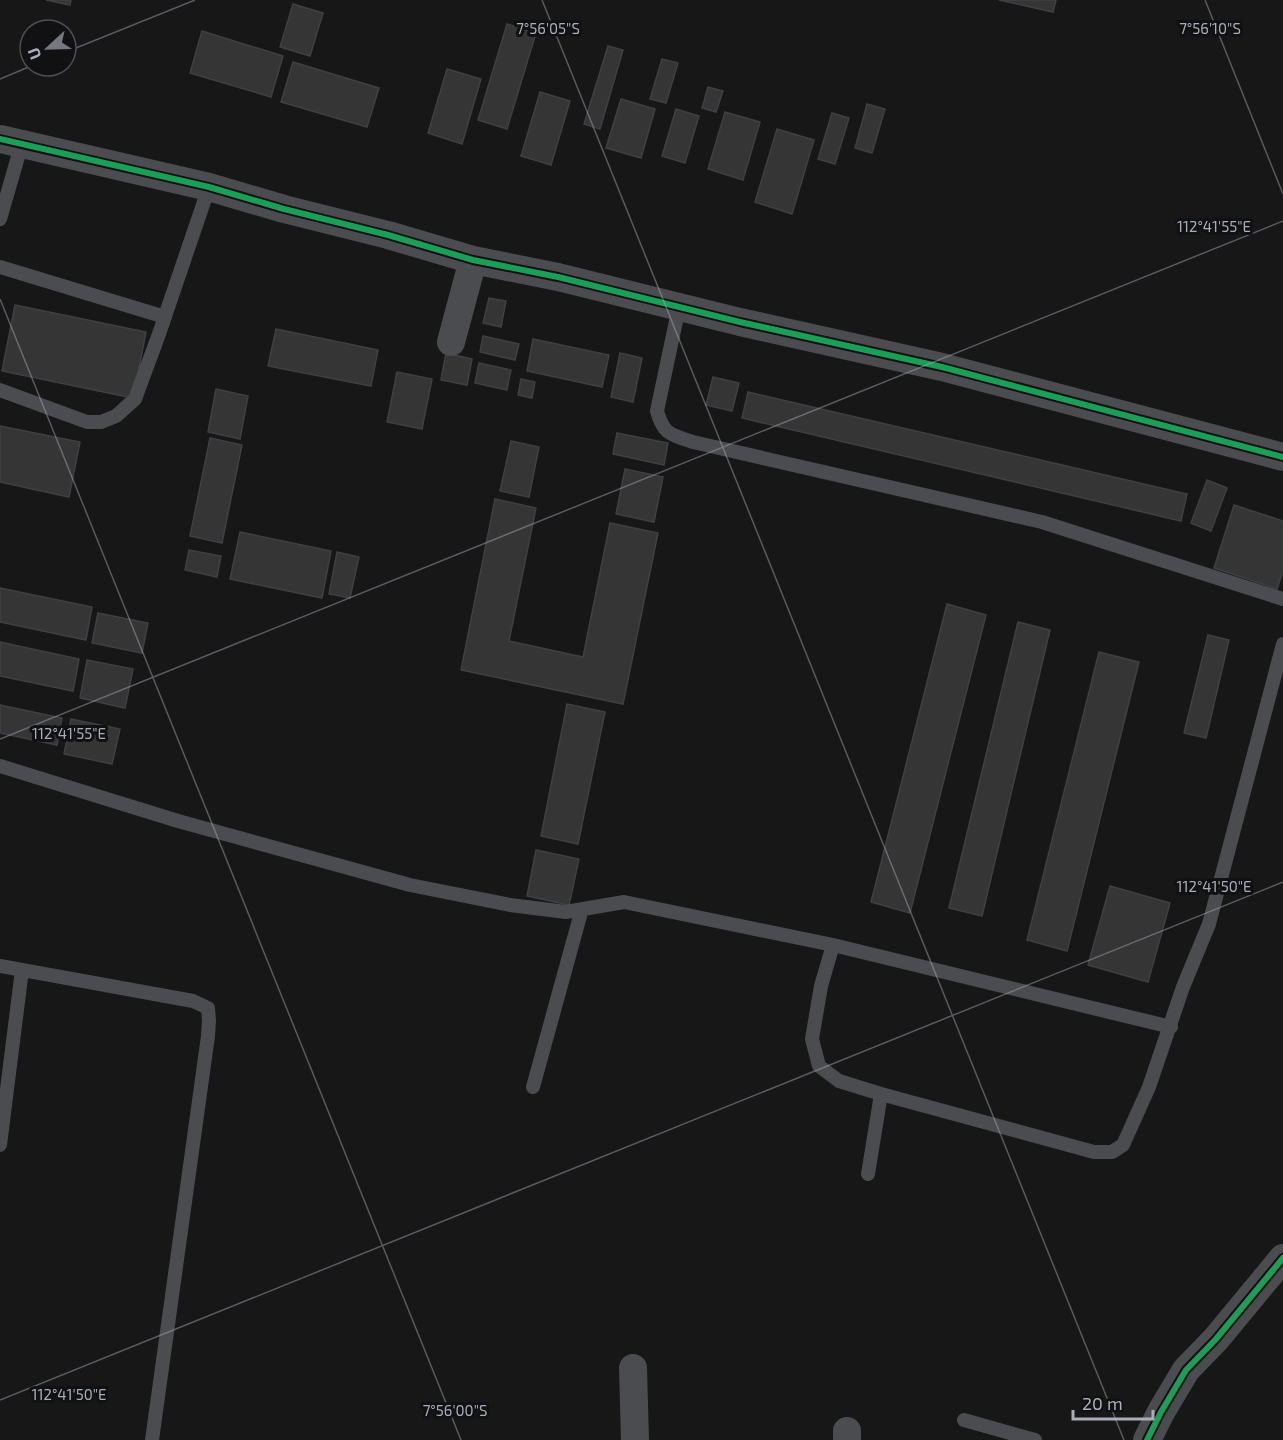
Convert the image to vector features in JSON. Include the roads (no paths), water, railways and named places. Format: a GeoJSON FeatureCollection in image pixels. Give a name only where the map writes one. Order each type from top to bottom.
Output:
{"type":"FeatureCollection","features":[{"type":"Feature","properties":{"kind":"street"},"geometry":{"type":"LineString","coordinates":[[11,141],[209,187],[473,260],[558,277],[942,367],[1283,457]]}},
{"type":"Feature","properties":{"kind":"street"},"geometry":{"type":"LineString","coordinates":[[451,342],[473,260]]}},
{"type":"Feature","properties":{"kind":"street"},"geometry":{"type":"LineString","coordinates":[[1147,1440],[1186,1370],[1216,1339],[1283,1258]]}},
{"type":"Feature","properties":{"kind":"street"},"geometry":{"type":"LineString","coordinates":[[633,1368],[635,1440]]}},
{"type":"Feature","properties":{"kind":"lane"},"geometry":{"type":"LineString","coordinates":[[0,219],[11,141]]}},
{"type":"Feature","properties":{"kind":"lane"},"geometry":{"type":"LineString","coordinates":[[0,390],[87,422],[101,422],[116,416],[135,399],[209,187]]}},
{"type":"Feature","properties":{"kind":"lane"},"geometry":{"type":"LineString","coordinates":[[0,267],[165,317]]}},
{"type":"Feature","properties":{"kind":"lane"},"geometry":{"type":"LineString","coordinates":[[679,307],[657,411],[660,424],[669,434],[693,442],[1042,522],[1283,599]]}},
{"type":"Feature","properties":{"kind":"lane"},"geometry":{"type":"LineString","coordinates":[[833,945],[821,986],[812,1039],[819,1066],[839,1081],[1094,1152],[1112,1152],[1123,1145],[1132,1128],[1171,1027],[1183,987],[1209,924],[1283,644]]}},
{"type":"Feature","properties":{"kind":"lane"},"geometry":{"type":"LineString","coordinates":[[0,766],[178,821],[410,885],[510,905],[566,912],[624,902],[833,945],[1171,1027]]}},
{"type":"Feature","properties":{"kind":"lane"},"geometry":{"type":"LineString","coordinates":[[533,1087],[582,909]]}},
{"type":"Feature","properties":{"kind":"lane"},"geometry":{"type":"LineString","coordinates":[[0,966],[193,1001],[208,1008],[208,1036],[152,1440]]}},
{"type":"Feature","properties":{"kind":"lane"},"geometry":{"type":"LineString","coordinates":[[0,1145],[22,970]]}},
{"type":"Feature","properties":{"kind":"lane"},"geometry":{"type":"LineString","coordinates":[[868,1174],[881,1094]]}},
{"type":"Feature","properties":{"kind":"lane"},"geometry":{"type":"LineString","coordinates":[[964,1420],[1035,1440]]}}]}
